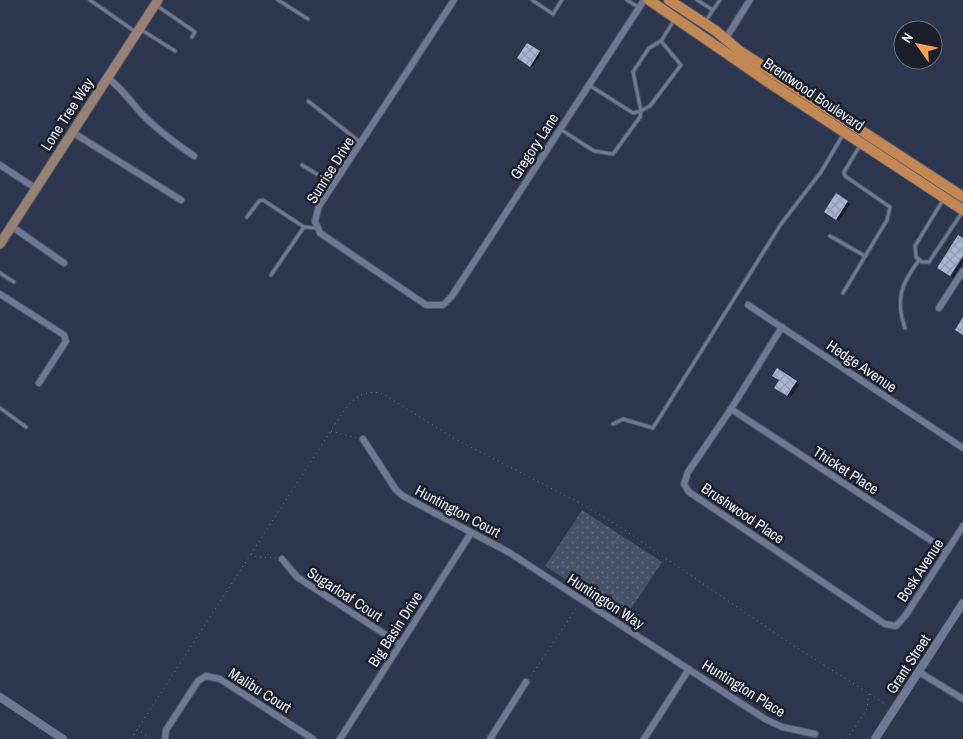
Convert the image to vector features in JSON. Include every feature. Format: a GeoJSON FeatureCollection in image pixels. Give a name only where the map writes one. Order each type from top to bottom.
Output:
{"type":"FeatureCollection","features":[{"type":"Feature","properties":{"kind":"main road","name":"Brentwood Boulevard"},"geometry":{"type":"LineString","coordinates":[[649,0],[963,210]]}},
{"type":"Feature","properties":{"kind":"main road","name":"Brentwood Boulevard"},"geometry":{"type":"LineString","coordinates":[[673,1],[741,52],[963,197]]}},
{"type":"Feature","properties":{"kind":"main road","name":"Lone Tree Way"},"geometry":{"type":"LineString","coordinates":[[0,244],[157,2]]}},
{"type":"Feature","properties":{"kind":"street","name":"Sunrise Drive"},"geometry":{"type":"LineString","coordinates":[[443,305],[426,305],[316,228],[315,221],[319,206],[454,0]]}},
{"type":"Feature","properties":{"kind":"street","name":"Gregory Lane"},"geometry":{"type":"LineString","coordinates":[[443,305],[452,296],[644,0]]}},
{"type":"Feature","properties":{"kind":"street"},"geometry":{"type":"LineString","coordinates":[[719,48],[750,0]]}},
{"type":"Feature","properties":{"kind":"street"},"geometry":{"type":"LineString","coordinates":[[108,78],[122,89],[140,112],[164,135],[194,156]]}},
{"type":"Feature","properties":{"kind":"street"},"geometry":{"type":"LineString","coordinates":[[72,132],[181,200]]}},
{"type":"Feature","properties":{"kind":"street"},"geometry":{"type":"LineString","coordinates":[[0,165],[35,188]]}},
{"type":"Feature","properties":{"kind":"street"},"geometry":{"type":"LineString","coordinates":[[11,226],[64,263]]}},
{"type":"Feature","properties":{"kind":"street"},"geometry":{"type":"LineString","coordinates":[[939,308],[963,271]]}},
{"type":"Feature","properties":{"kind":"street"},"geometry":{"type":"LineString","coordinates":[[0,294],[64,335],[66,341],[39,384]]}},
{"type":"Feature","properties":{"kind":"street","name":"Hedge Avenue"},"geometry":{"type":"LineString","coordinates":[[748,305],[963,448]]}},
{"type":"Feature","properties":{"kind":"street","name":"Brushwood Place"},"geometry":{"type":"LineString","coordinates":[[782,327],[731,409],[688,472],[684,484],[689,492],[885,624],[896,626]]}},
{"type":"Feature","properties":{"kind":"street","name":"Thicket Place"},"geometry":{"type":"LineString","coordinates":[[731,409],[947,551]]}},
{"type":"Feature","properties":{"kind":"street","name":"Huntington Court"},"geometry":{"type":"LineString","coordinates":[[363,439],[396,490],[411,501],[510,554]]}},
{"type":"Feature","properties":{"kind":"street","name":"Bosk Avenue"},"geometry":{"type":"LineString","coordinates":[[896,626],[906,615],[963,526]]}},
{"type":"Feature","properties":{"kind":"street","name":"Big Basin Drive"},"geometry":{"type":"LineString","coordinates":[[340,739],[472,532]]}},
{"type":"Feature","properties":{"kind":"street","name":"Huntington Way"},"geometry":{"type":"LineString","coordinates":[[510,554],[689,669]]}},
{"type":"Feature","properties":{"kind":"street","name":"Sugarloaf Court"},"geometry":{"type":"LineString","coordinates":[[282,559],[297,577],[400,644]]}},
{"type":"Feature","properties":{"kind":"street","name":"Grant Street"},"geometry":{"type":"LineString","coordinates":[[875,739],[963,603]]}},
{"type":"Feature","properties":{"kind":"street"},"geometry":{"type":"LineString","coordinates":[[644,739],[689,669]]}},
{"type":"Feature","properties":{"kind":"street","name":"Huntington Place"},"geometry":{"type":"LineString","coordinates":[[689,669],[782,727],[816,734]]}},
{"type":"Feature","properties":{"kind":"street"},"geometry":{"type":"LineString","coordinates":[[919,672],[963,699]]}},
{"type":"Feature","properties":{"kind":"street","name":"Malibu Court"},"geometry":{"type":"LineString","coordinates":[[165,739],[166,730],[198,681],[206,676],[220,679],[313,739]]}},
{"type":"Feature","properties":{"kind":"street"},"geometry":{"type":"LineString","coordinates":[[490,739],[526,682]]}},
{"type":"Feature","properties":{"kind":"street"},"geometry":{"type":"LineString","coordinates":[[0,697],[63,739]]}},
{"type":"Feature","properties":{"kind":"lane"},"geometry":{"type":"LineString","coordinates":[[90,0],[175,52]]}},
{"type":"Feature","properties":{"kind":"lane"},"geometry":{"type":"LineString","coordinates":[[278,0],[308,19]]}},
{"type":"Feature","properties":{"kind":"lane"},"geometry":{"type":"LineString","coordinates":[[532,0],[553,14],[562,0]]}},
{"type":"Feature","properties":{"kind":"lane"},"geometry":{"type":"LineString","coordinates":[[627,0],[639,8]]}},
{"type":"Feature","properties":{"kind":"lane"},"geometry":{"type":"LineString","coordinates":[[697,0],[713,10]]}},
{"type":"Feature","properties":{"kind":"lane"},"geometry":{"type":"LineString","coordinates":[[704,24],[720,0]]}},
{"type":"Feature","properties":{"kind":"lane"},"geometry":{"type":"LineString","coordinates":[[157,2],[195,32],[192,37]]}},
{"type":"Feature","properties":{"kind":"lane"},"geometry":{"type":"LineString","coordinates":[[560,129],[594,151],[613,154],[640,117],[641,111],[634,72],[649,48],[661,41],[676,18]]}},
{"type":"Feature","properties":{"kind":"lane"},"geometry":{"type":"LineString","coordinates":[[589,85],[634,113],[650,106],[681,65],[661,41]]}},
{"type":"Feature","properties":{"kind":"lane"},"geometry":{"type":"LineString","coordinates":[[308,101],[361,142]]}},
{"type":"Feature","properties":{"kind":"lane"},"geometry":{"type":"LineString","coordinates":[[614,424],[623,420],[653,428],[781,224],[821,172],[844,132]]}},
{"type":"Feature","properties":{"kind":"lane"},"geometry":{"type":"LineString","coordinates":[[843,293],[886,220],[890,207],[844,176],[844,172],[862,144]]}},
{"type":"Feature","properties":{"kind":"lane"},"geometry":{"type":"LineString","coordinates":[[302,165],[333,185]]}},
{"type":"Feature","properties":{"kind":"lane"},"geometry":{"type":"LineString","coordinates":[[945,198],[915,246],[916,257],[919,260],[929,262],[963,210]]}},
{"type":"Feature","properties":{"kind":"lane"},"geometry":{"type":"LineString","coordinates":[[247,217],[259,201],[263,200],[304,227],[316,228]]}},
{"type":"Feature","properties":{"kind":"lane"},"geometry":{"type":"LineString","coordinates":[[271,275],[304,227]]}},
{"type":"Feature","properties":{"kind":"lane"},"geometry":{"type":"LineString","coordinates":[[830,236],[865,256]]}},
{"type":"Feature","properties":{"kind":"lane"},"geometry":{"type":"LineString","coordinates":[[905,328],[899,312],[902,285],[919,260]]}},
{"type":"Feature","properties":{"kind":"lane"},"geometry":{"type":"LineString","coordinates":[[0,273],[14,282]]}},
{"type":"Feature","properties":{"kind":"lane"},"geometry":{"type":"LineString","coordinates":[[0,408],[26,427]]}},
{"type":"Feature","properties":{"kind":"path"},"geometry":{"type":"LineString","coordinates":[[131,739],[250,554],[353,399],[364,392],[373,391],[383,394],[455,439],[582,504],[623,529],[794,646],[894,709]]}},
{"type":"Feature","properties":{"kind":"path"},"geometry":{"type":"LineString","coordinates":[[331,431],[363,439]]}},
{"type":"Feature","properties":{"kind":"path"},"geometry":{"type":"LineString","coordinates":[[607,554],[623,529]]}},
{"type":"Feature","properties":{"kind":"path"},"geometry":{"type":"LineString","coordinates":[[587,566],[592,554],[602,552],[607,554],[612,562],[612,567],[604,576],[593,576]]}},
{"type":"Feature","properties":{"kind":"path"},"geometry":{"type":"LineString","coordinates":[[250,554],[256,558],[282,559]]}},
{"type":"Feature","properties":{"kind":"path"},"geometry":{"type":"LineString","coordinates":[[547,577],[554,566],[587,566]]}},
{"type":"Feature","properties":{"kind":"path"},"geometry":{"type":"LineString","coordinates":[[587,566],[593,576]]}},
{"type":"Feature","properties":{"kind":"path"},"geometry":{"type":"LineString","coordinates":[[526,682],[578,606],[578,598],[593,576]]}},
{"type":"Feature","properties":{"kind":"path"},"geometry":{"type":"LineString","coordinates":[[604,576],[622,609],[614,621]]}},
{"type":"Feature","properties":{"kind":"path"},"geometry":{"type":"LineString","coordinates":[[847,739],[866,709],[869,693]]}},
{"type":"Feature","properties":{"kind":"path"},"geometry":{"type":"LineString","coordinates":[[137,729],[152,739]]}},
{"type":"Feature","properties":{"kind":"shaded area"},"geometry":{"type":"Polygon","coordinates":[[[582,510],[662,562],[625,618],[545,566],[582,510]]]}},
{"type":"Feature","properties":{"kind":"building"},"geometry":{"type":"Polygon","coordinates":[[[527,43],[540,51],[530,67],[517,58],[527,43]]]}},
{"type":"Feature","properties":{"kind":"building"},"geometry":{"type":"Polygon","coordinates":[[[836,193],[848,201],[836,220],[824,212],[836,193]]]}},
{"type":"Feature","properties":{"kind":"building"},"geometry":{"type":"Polygon","coordinates":[[[958,235],[963,238],[963,256],[950,276],[937,268],[958,235]]]}},
{"type":"Feature","properties":{"kind":"building"},"geometry":{"type":"Polygon","coordinates":[[[963,317],[963,335],[955,330],[963,317]]]}},
{"type":"Feature","properties":{"kind":"building"},"geometry":{"type":"Polygon","coordinates":[[[777,368],[797,381],[787,396],[774,388],[779,380],[772,376],[777,368]]]}}]}
